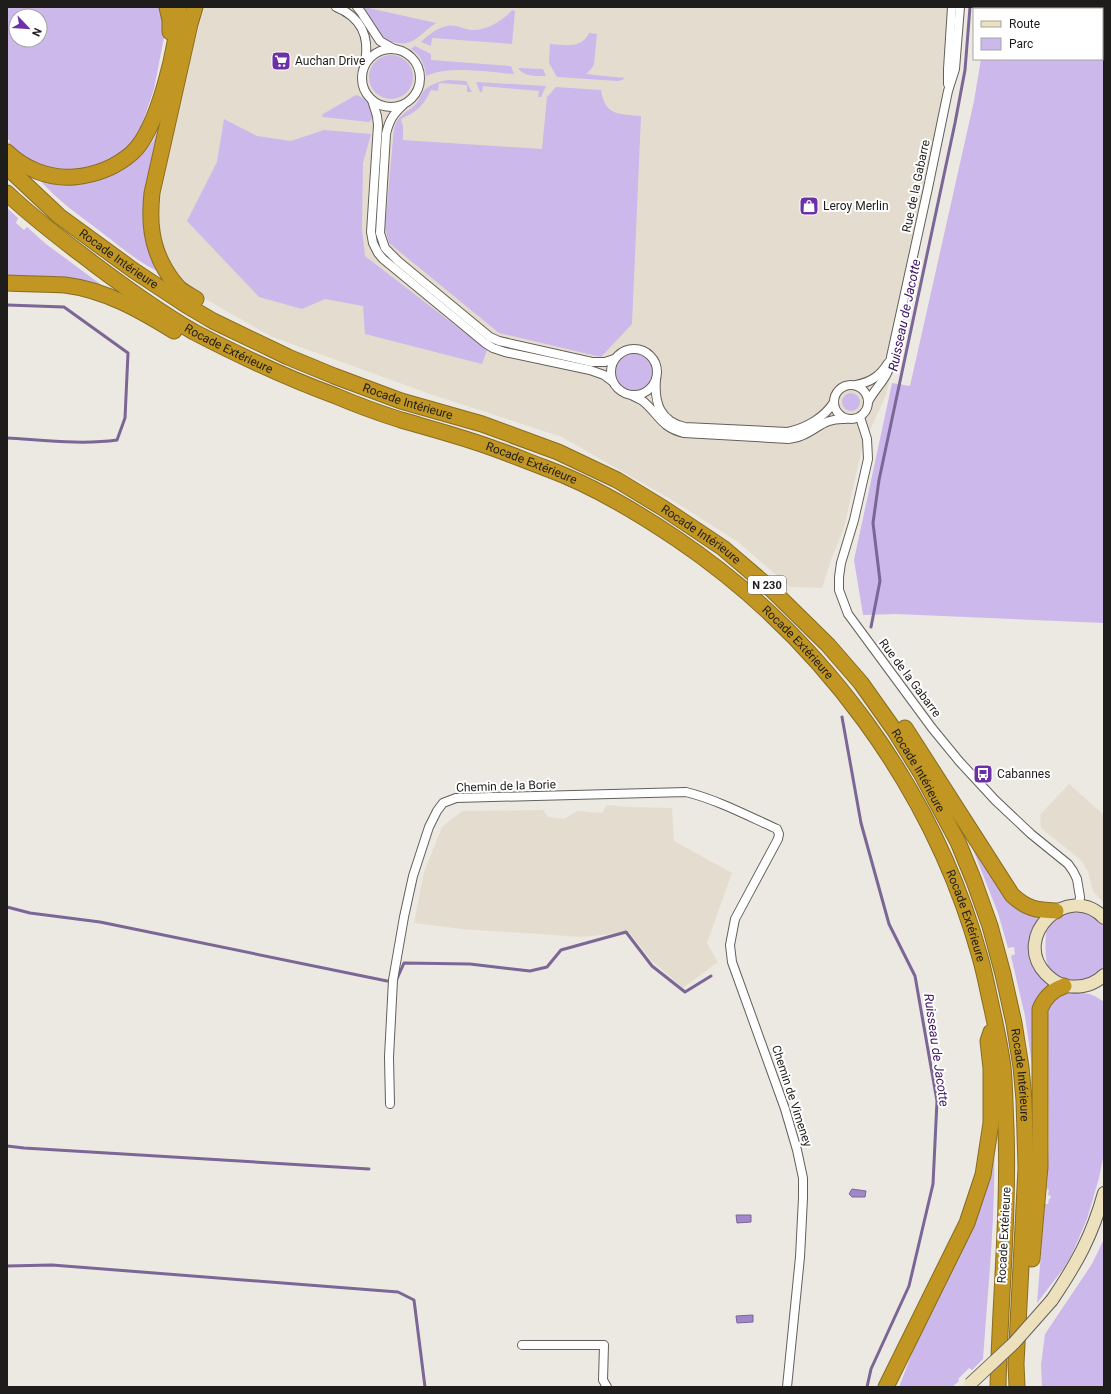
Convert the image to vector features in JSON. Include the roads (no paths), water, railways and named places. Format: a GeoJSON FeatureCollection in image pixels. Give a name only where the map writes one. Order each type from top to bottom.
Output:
{"type":"FeatureCollection","features":[{"type":"Feature","properties":{"kind":"highway"},"geometry":{"type":"LineString","coordinates":[[156,111],[170,36],[170,20],[167,7]]}},
{"type":"Feature","properties":{"kind":"highway"},"geometry":{"type":"LineString","coordinates":[[7,152],[22,165],[38,172],[68,178],[101,172],[118,164],[133,152],[142,142],[149,129],[168,76],[179,21],[179,7]]}},
{"type":"Feature","properties":{"kind":"highway"},"geometry":{"type":"LineString","coordinates":[[195,7],[152,193],[150,212],[152,234],[155,246],[166,272],[181,289],[288,357]]}},
{"type":"Feature","properties":{"kind":"highway","name":"Rocade Intérieure"},"geometry":{"type":"LineString","coordinates":[[7,167],[59,216],[133,270],[213,321],[288,357],[334,376],[401,401],[482,424],[558,452],[617,480],[663,508],[723,548],[771,589],[828,645],[861,683],[895,731],[921,773],[958,842],[990,926],[1014,1023],[1022,1074],[1026,1168],[1016,1387]]}},
{"type":"Feature","properties":{"kind":"highway","name":"Rocade Extérieure"},"geometry":{"type":"LineString","coordinates":[[7,193],[46,228],[122,285],[193,331],[279,374],[334,396],[395,418],[475,442],[554,471],[596,491],[652,522],[710,561],[757,601],[817,660],[848,698],[882,745],[908,787],[940,849],[956,888],[981,959],[1003,1067],[1007,1168],[998,1387]]}},
{"type":"Feature","properties":{"kind":"highway"},"geometry":{"type":"LineString","coordinates":[[7,284],[83,288],[113,298],[147,315],[188,340],[279,374]]}},
{"type":"Feature","properties":{"kind":"highway"},"geometry":{"type":"LineString","coordinates":[[828,645],[865,681],[903,726],[1012,895],[1022,904],[1031,908],[1056,911]]}},
{"type":"Feature","properties":{"kind":"highway"},"geometry":{"type":"LineString","coordinates":[[1021,1285],[1032,1267],[1040,1167],[1040,1009],[1049,994],[1056,988],[1064,986]]}},
{"type":"Feature","properties":{"kind":"highway"},"geometry":{"type":"LineString","coordinates":[[886,1387],[967,1223],[983,1175],[991,1123],[991,1068],[988,1041],[995,1022]]}},
{"type":"Feature","properties":{"kind":"street"},"geometry":{"type":"LineString","coordinates":[[336,7],[352,16],[359,24],[365,35],[367,52],[362,74],[362,84],[366,93],[379,105],[395,107],[403,104]]}},
{"type":"Feature","properties":{"kind":"street"},"geometry":{"type":"LineString","coordinates":[[357,7],[362,12],[380,41],[406,53],[417,66],[419,74],[419,83],[416,91],[410,99],[393,113],[388,122],[380,221],[382,240],[385,248],[398,261],[490,337],[498,341],[592,362],[605,362],[614,359]]}},
{"type":"Feature","properties":{"kind":"street","name":"Rue de la Gabarre"},"geometry":{"type":"LineString","coordinates":[[948,91],[952,7]]}},
{"type":"Feature","properties":{"kind":"street","name":"Rue de la Gabarre"},"geometry":{"type":"LineString","coordinates":[[868,400],[889,369],[948,91],[955,69],[960,7]]}},
{"type":"Feature","properties":{"kind":"street"},"geometry":{"type":"LineString","coordinates":[[365,64],[371,57],[379,52],[388,49],[395,49]]}},
{"type":"Feature","properties":{"kind":"street"},"geometry":{"type":"LineString","coordinates":[[372,100],[378,124],[371,232],[373,243],[378,253],[485,343],[504,352],[590,370],[604,375],[612,381],[620,392],[643,401],[667,427],[684,433],[788,439],[801,436],[828,420],[835,418],[853,420],[860,417],[867,410],[868,400],[865,391],[856,386],[848,385],[842,387],[838,391],[834,402],[825,415],[802,428],[788,432],[685,427],[670,422],[662,413],[655,392],[657,369],[655,362],[647,353],[634,348],[619,353],[611,366],[610,374],[612,381]]}},
{"type":"Feature","properties":{"kind":"street","name":"Rue de la Gabarre"},"geometry":{"type":"LineString","coordinates":[[856,386],[870,381],[879,375],[884,370],[891,357]]}},
{"type":"Feature","properties":{"kind":"street"},"geometry":{"type":"LineString","coordinates":[[633,396],[640,395],[647,391],[656,379]]}},
{"type":"Feature","properties":{"kind":"street"},"geometry":{"type":"LineString","coordinates":[[834,402],[837,412],[845,419]]}},
{"type":"Feature","properties":{"kind":"street","name":"Rue de la Gabarre"},"geometry":{"type":"LineString","coordinates":[[860,417],[867,439],[868,459],[854,520],[841,563],[839,577],[839,590],[848,614],[919,711],[959,761],[995,800],[1019,823],[1068,864],[1074,871],[1080,897],[1079,906]]}},
{"type":"Feature","properties":{"kind":"street","name":"Chemin de la Borie"},"geometry":{"type":"LineString","coordinates":[[390,1104],[389,1057],[393,980],[404,917],[413,876],[429,827],[436,811],[443,802],[456,798],[686,792],[727,807],[777,829]]}},
{"type":"Feature","properties":{"kind":"street","name":"Chemin de Vimeney"},"geometry":{"type":"LineString","coordinates":[[777,829],[779,834],[778,839],[732,926],[730,945],[732,962],[785,1109],[797,1150],[803,1178],[800,1257],[787,1387]]}},
{"type":"Feature","properties":{"kind":"street"},"geometry":{"type":"LineString","coordinates":[[1102,980],[1076,987],[1064,986],[1052,980],[1042,970],[1036,958],[1035,944],[1038,931],[1045,919],[1056,911],[1067,907],[1079,906],[1090,908],[1104,918]]}},
{"type":"Feature","properties":{"kind":"street"},"geometry":{"type":"LineString","coordinates":[[968,1386],[1014,1343],[1052,1300],[1078,1260],[1090,1236],[1104,1193]]}},
{"type":"Feature","properties":{"kind":"street"},"geometry":{"type":"LineString","coordinates":[[522,1345],[604,1345],[603,1380],[606,1387]]}},
{"type":"Feature","properties":{"kind":"waterway","name":"Ruisseau de Jacotte"},"geometry":{"type":"LineString","coordinates":[[871,627],[880,581],[873,523],[879,480],[955,123],[965,70],[970,7]]}},
{"type":"Feature","properties":{"kind":"waterway"},"geometry":{"type":"LineString","coordinates":[[7,305],[64,307],[128,353],[125,418],[117,440],[76,442],[7,438]]}},
{"type":"Feature","properties":{"kind":"waterway","name":"Ruisseau de Jacotte"},"geometry":{"type":"LineString","coordinates":[[842,717],[861,823],[889,924],[915,976],[937,1101],[933,1184],[909,1286],[871,1369],[867,1387]]}},
{"type":"Feature","properties":{"kind":"waterway"},"geometry":{"type":"LineString","coordinates":[[7,907],[30,913],[100,922],[387,981]]}},
{"type":"Feature","properties":{"kind":"waterway"},"geometry":{"type":"LineString","coordinates":[[396,981],[404,963],[470,964],[530,971],[547,967],[561,950],[626,932],[652,966],[685,992],[711,976]]}},
{"type":"Feature","properties":{"kind":"waterway"},"geometry":{"type":"LineString","coordinates":[[7,1146],[369,1169]]}},
{"type":"Feature","properties":{"kind":"waterway"},"geometry":{"type":"LineString","coordinates":[[7,1266],[52,1265],[398,1292],[414,1300],[425,1387]]}},
{"type":"Feature","properties":{"kind":"place","name":"Auchan Drive"},"geometry":{"type":"Point","coordinates":[281,61]}},
{"type":"Feature","properties":{"kind":"place","name":"Leroy Merlin"},"geometry":{"type":"Point","coordinates":[809,206]}},
{"type":"Feature","properties":{"kind":"place","name":"Cabannes"},"geometry":{"type":"Point","coordinates":[983,774]}}]}
